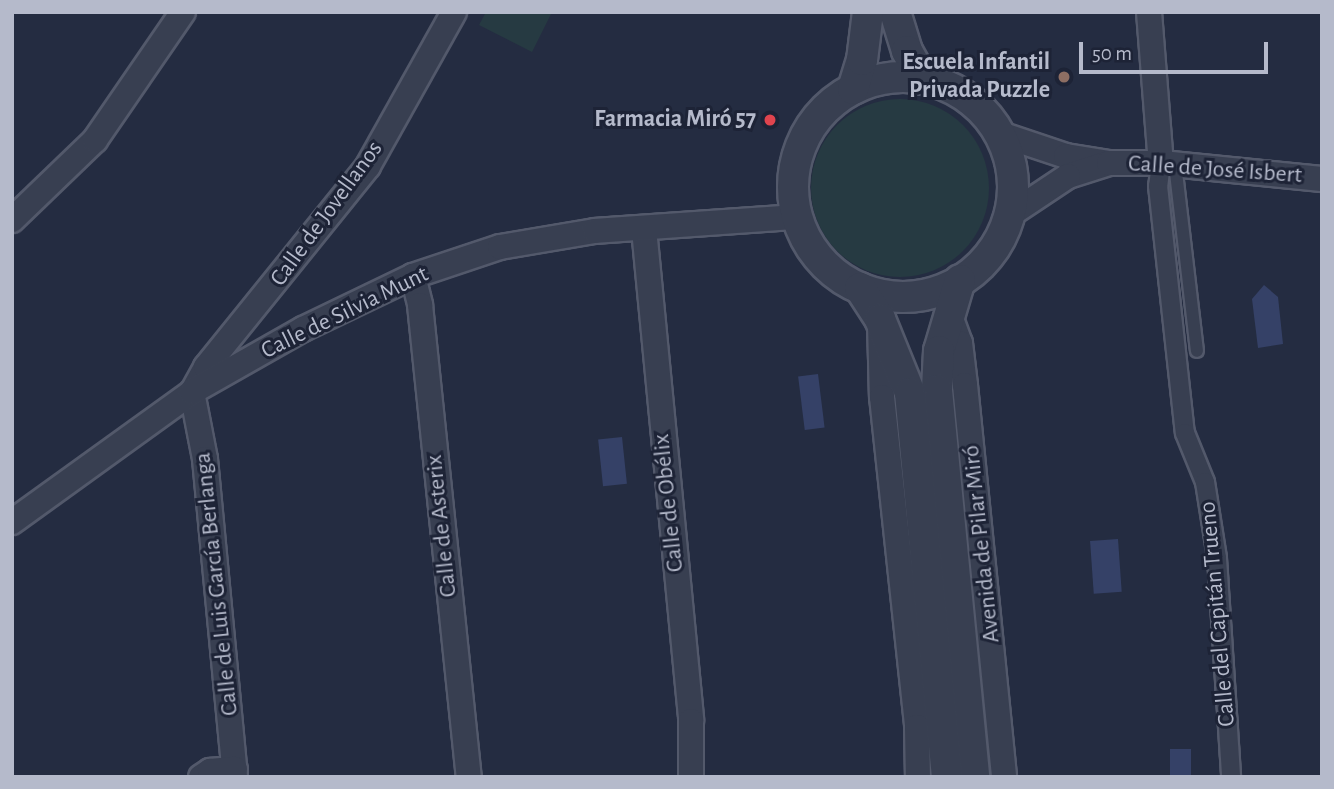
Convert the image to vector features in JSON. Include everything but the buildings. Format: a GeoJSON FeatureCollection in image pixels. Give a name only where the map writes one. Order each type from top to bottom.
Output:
{"type":"FeatureCollection","features":[{"type":"Feature","properties":{"kind":"street"},"geometry":{"type":"LineString","coordinates":[[12,220],[95,140],[183,12]]}},
{"type":"Feature","properties":{"kind":"street"},"geometry":{"type":"LineString","coordinates":[[853,89],[862,60],[868,12]]}},
{"type":"Feature","properties":{"kind":"street"},"geometry":{"type":"LineString","coordinates":[[895,12],[907,51],[922,78]]}},
{"type":"Feature","properties":{"kind":"street"},"geometry":{"type":"LineString","coordinates":[[1149,12],[1168,163]]}},
{"type":"Feature","properties":{"kind":"street","name":"Calle de Jovellanos"},"geometry":{"type":"LineString","coordinates":[[12,522],[192,392],[206,367],[260,304],[368,166],[453,13]]}},
{"type":"Feature","properties":{"kind":"street"},"geometry":{"type":"LineString","coordinates":[[860,289],[910,296],[934,292],[960,280],[987,257],[1011,214],[1014,177],[1003,135],[951,86],[922,78],[898,76],[853,89],[832,102],[815,121],[796,156],[792,194],[796,217],[806,243],[825,266],[860,289],[880,319],[910,393],[947,777]]}},
{"type":"Feature","properties":{"kind":"street","name":"Calle de José Isbert"},"geometry":{"type":"LineString","coordinates":[[1003,135],[1066,156],[1109,163],[1168,163],[1322,179]]}},
{"type":"Feature","properties":{"kind":"street","name":"Calle de José Isbert"},"geometry":{"type":"LineString","coordinates":[[1011,214],[1068,176],[1109,163]]}},
{"type":"Feature","properties":{"kind":"street","name":"Calle del Capitán Trueno"},"geometry":{"type":"LineString","coordinates":[[1168,163],[1158,186],[1185,433],[1205,482],[1217,558],[1231,777]]}},
{"type":"Feature","properties":{"kind":"street","name":"Calle de Silvia Munt"},"geometry":{"type":"LineString","coordinates":[[192,392],[282,341],[412,276],[500,247],[644,229],[796,217]]}},
{"type":"Feature","properties":{"kind":"street","name":"Calle de Obélix"},"geometry":{"type":"LineString","coordinates":[[644,229],[691,721],[691,777]]}},
{"type":"Feature","properties":{"kind":"street","name":"Calle de Asterix"},"geometry":{"type":"LineString","coordinates":[[412,276],[420,305],[469,777]]}},
{"type":"Feature","properties":{"kind":"street","name":"Avenida de Pilar Miró"},"geometry":{"type":"LineString","coordinates":[[960,280],[948,313],[939,351],[937,390],[974,777]]}},
{"type":"Feature","properties":{"kind":"street","name":"Calle de Jovellanos"},"geometry":{"type":"LineString","coordinates":[[260,304],[271,332],[282,341]]}},
{"type":"Feature","properties":{"kind":"street","name":"Avenida de Pilar Miró"},"geometry":{"type":"LineString","coordinates":[[948,313],[962,364],[1004,777]]}},
{"type":"Feature","properties":{"kind":"street"},"geometry":{"type":"LineString","coordinates":[[880,319],[882,397],[918,727],[918,777]]}},
{"type":"Feature","properties":{"kind":"street","name":"Calle de Luis García Berlanga"},"geometry":{"type":"LineString","coordinates":[[192,392],[205,459],[235,773]]}},
{"type":"Feature","properties":{"kind":"street"},"geometry":{"type":"LineString","coordinates":[[201,777],[210,771],[235,773]]}},
{"type":"Feature","properties":{"kind":"lane"},"geometry":{"type":"LineString","coordinates":[[1168,163],[1197,351]]}},
{"type":"Feature","properties":{"kind":"shaded area"},"geometry":{"type":"Polygon","coordinates":[[[486,12],[552,12],[532,52],[479,25],[486,12]]]}},
{"type":"Feature","properties":{"kind":"shaded area"},"geometry":{"type":"Polygon","coordinates":[[[900,99],[934,106],[963,125],[982,154],[989,188],[982,222],[963,251],[934,270],[900,277],[866,270],[837,251],[818,222],[811,188],[818,154],[837,125],[866,106],[900,99]]]}},
{"type":"Feature","properties":{"kind":"water"},"geometry":{"type":"Polygon","coordinates":[[[1264,285],[1278,297],[1283,344],[1258,348],[1252,299],[1264,285]]]}},
{"type":"Feature","properties":{"kind":"water"},"geometry":{"type":"Polygon","coordinates":[[[818,374],[825,428],[805,430],[798,376],[818,374]]]}},
{"type":"Feature","properties":{"kind":"water"},"geometry":{"type":"Polygon","coordinates":[[[622,437],[627,484],[603,486],[598,440],[622,437]]]}},
{"type":"Feature","properties":{"kind":"water"},"geometry":{"type":"Polygon","coordinates":[[[1118,539],[1122,592],[1094,594],[1090,541],[1118,539]]]}},
{"type":"Feature","properties":{"kind":"water"},"geometry":{"type":"Polygon","coordinates":[[[1170,749],[1191,749],[1191,777],[1170,777],[1170,749]]]}},
{"type":"Feature","properties":{"kind":"place","name":"Escuela Infantil Privada Puzzle"},"geometry":{"type":"Point","coordinates":[1064,77]}},
{"type":"Feature","properties":{"kind":"place","name":"Farmacia Miró 57"},"geometry":{"type":"Point","coordinates":[770,120]}}]}
